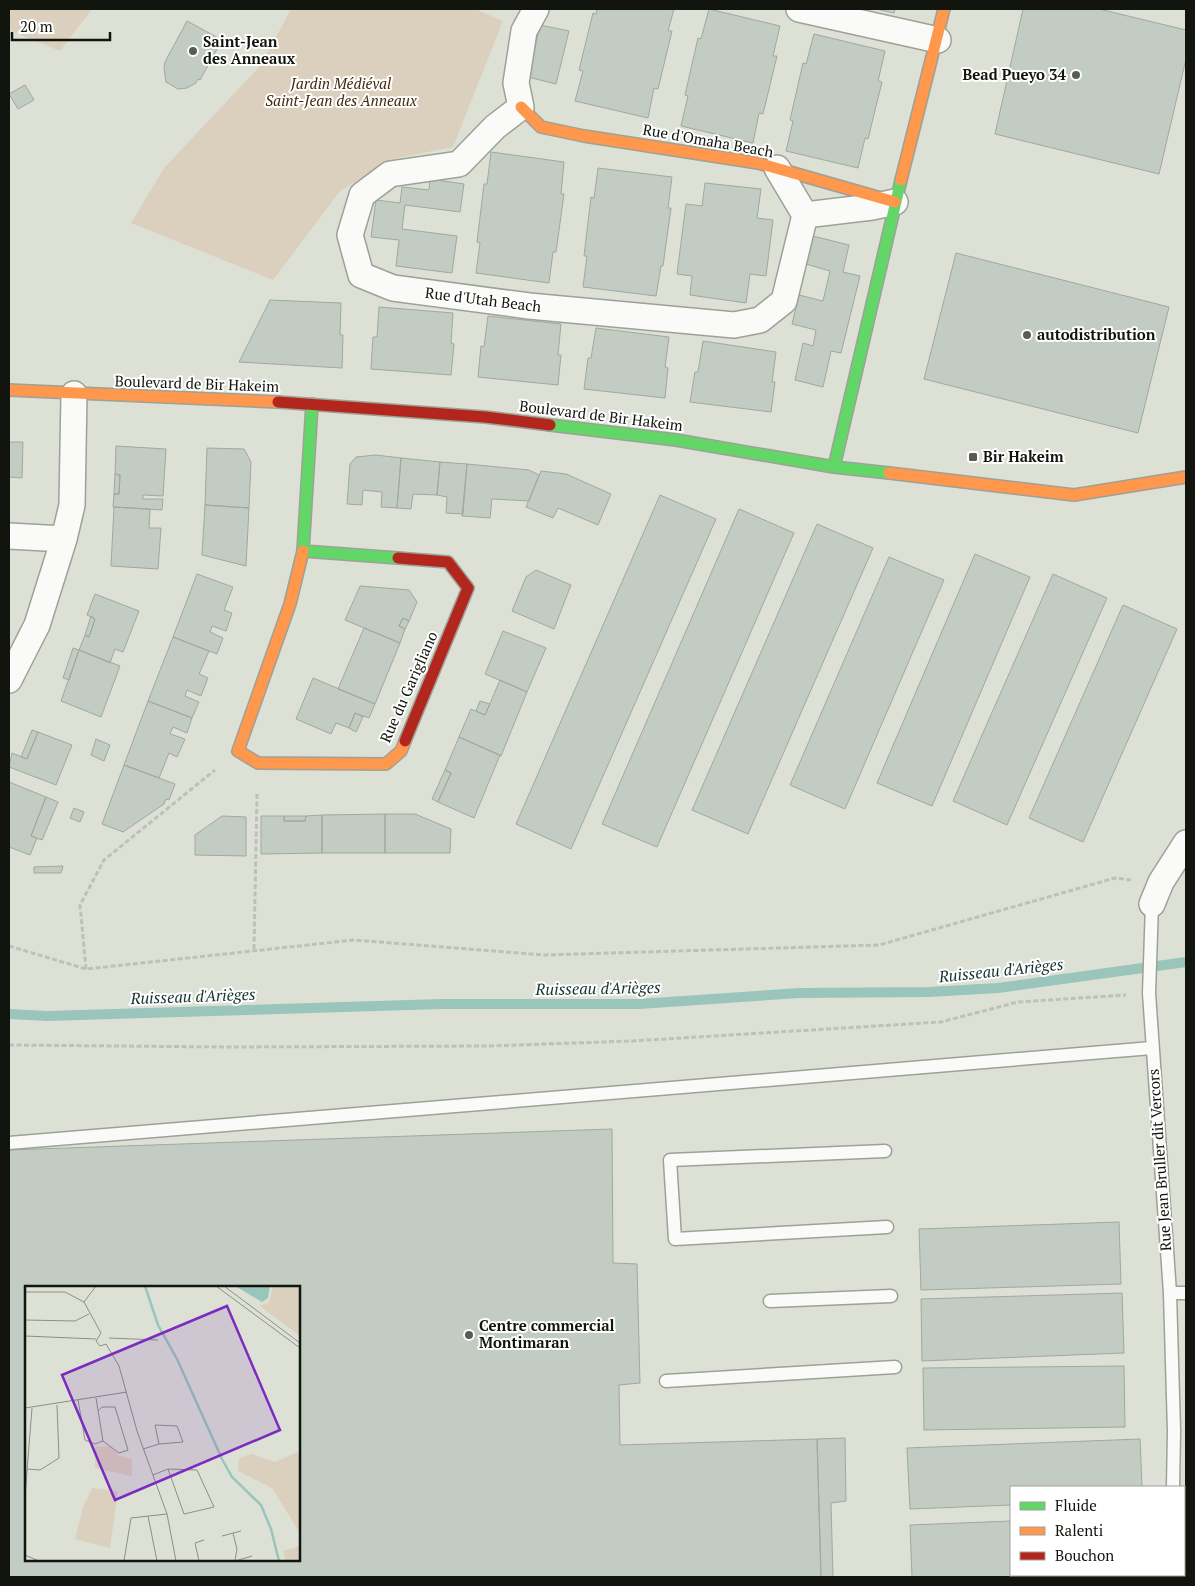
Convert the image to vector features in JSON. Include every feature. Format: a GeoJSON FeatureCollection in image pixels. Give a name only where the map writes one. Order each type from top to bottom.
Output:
{"type":"FeatureCollection","features":[{"type":"Feature","properties":{"kind":"street"},"geometry":{"type":"LineString","coordinates":[[521,107],[516,83],[524,32],[536,9]]}},
{"type":"Feature","properties":{"kind":"street"},"geometry":{"type":"LineString","coordinates":[[799,9],[938,40]]}},
{"type":"Feature","properties":{"kind":"street"},"geometry":{"type":"LineString","coordinates":[[834,467],[895,202],[938,40],[944,9]]}},
{"type":"Feature","properties":{"kind":"street","name":"Rue d'Omaha Beach"},"geometry":{"type":"LineString","coordinates":[[521,107],[541,128],[758,163],[895,202]]}},
{"type":"Feature","properties":{"kind":"street","name":"Rue d'Utah Beach"},"geometry":{"type":"LineString","coordinates":[[521,107],[495,128],[460,164],[390,174],[362,195],[350,235],[361,275],[393,288],[529,306],[734,325],[760,320],[784,301],[805,215]]}},
{"type":"Feature","properties":{"kind":"street"},"geometry":{"type":"LineString","coordinates":[[777,168],[805,215],[872,207],[895,202]]}},
{"type":"Feature","properties":{"kind":"street","name":"Boulevard de Bir Hakeim"},"geometry":{"type":"LineString","coordinates":[[9,390],[312,404],[485,417],[676,440],[834,467],[1074,495],[1186,477]]}},
{"type":"Feature","properties":{"kind":"street"},"geometry":{"type":"LineString","coordinates":[[9,680],[37,625],[64,539],[72,505],[74,394]]}},
{"type":"Feature","properties":{"kind":"street"},"geometry":{"type":"LineString","coordinates":[[258,764],[238,751],[290,604],[303,551],[312,404]]}},
{"type":"Feature","properties":{"kind":"street"},"geometry":{"type":"LineString","coordinates":[[9,536],[64,539]]}},
{"type":"Feature","properties":{"kind":"street","name":"Rue du Garigliano"},"geometry":{"type":"LineString","coordinates":[[258,764],[386,764],[401,751],[468,588],[448,562],[303,551]]}},
{"type":"Feature","properties":{"kind":"street"},"geometry":{"type":"LineString","coordinates":[[1156,893],[1186,843]]}},
{"type":"Feature","properties":{"kind":"lane","name":"Rue Jean Bruller dit Vercors"},"geometry":{"type":"LineString","coordinates":[[1156,893],[1149,988],[1170,1293],[1174,1431],[1173,1486]]}},
{"type":"Feature","properties":{"kind":"lane"},"geometry":{"type":"LineString","coordinates":[[9,1143],[1152,1048]]}},
{"type":"Feature","properties":{"kind":"lane"},"geometry":{"type":"LineString","coordinates":[[886,1151],[670,1160],[675,1239],[887,1227]]}},
{"type":"Feature","properties":{"kind":"lane"},"geometry":{"type":"LineString","coordinates":[[1170,1293],[1186,1293]]}},
{"type":"Feature","properties":{"kind":"lane"},"geometry":{"type":"LineString","coordinates":[[770,1301],[891,1296]]}},
{"type":"Feature","properties":{"kind":"lane"},"geometry":{"type":"LineString","coordinates":[[666,1381],[894,1367]]}},
{"type":"Feature","properties":{"kind":"path"},"geometry":{"type":"LineString","coordinates":[[86,969],[80,905],[104,860],[238,751]]}},
{"type":"Feature","properties":{"kind":"path"},"geometry":{"type":"LineString","coordinates":[[254,949],[258,764]]}},
{"type":"Feature","properties":{"kind":"path"},"geometry":{"type":"LineString","coordinates":[[9,946],[86,969],[254,949],[354,940],[544,955],[879,945],[1115,878],[1156,893]]}},
{"type":"Feature","properties":{"kind":"path"},"geometry":{"type":"LineString","coordinates":[[9,1045],[227,1047],[487,1046],[632,1042],[941,1022],[1018,1002],[1149,988]]}},
{"type":"Feature","properties":{"kind":"green space"},"geometry":{"type":"Polygon","coordinates":[[[9,9],[92,9],[60,51],[9,30],[9,9]]]}},
{"type":"Feature","properties":{"kind":"green space","name":"Jardin Médiéval Saint-Jean des Anneaux"},"geometry":{"type":"Polygon","coordinates":[[[291,9],[475,9],[503,21],[453,147],[392,159],[340,191],[273,280],[131,223],[164,168],[261,65],[291,9]]]}},
{"type":"Feature","properties":{"kind":"building"},"geometry":{"type":"Polygon","coordinates":[[[597,9],[674,9],[668,31],[672,31],[658,89],[654,88],[648,118],[575,101],[583,71],[579,70],[593,13],[596,14],[597,9]]]}},
{"type":"Feature","properties":{"kind":"building"},"geometry":{"type":"Polygon","coordinates":[[[709,9],[780,26],[773,56],[777,56],[763,114],[759,113],[753,143],[681,126],[688,96],[685,95],[698,38],[701,39],[709,9]]]}},
{"type":"Feature","properties":{"kind":"building"},"geometry":{"type":"Polygon","coordinates":[[[876,9],[895,9],[894,13],[876,9]]]}},
{"type":"Feature","properties":{"kind":"building"},"geometry":{"type":"Polygon","coordinates":[[[1023,9],[1099,9],[1186,30],[1186,59],[1159,174],[995,134],[1023,9]]]}},
{"type":"Feature","properties":{"kind":"building","name":"Saint-Jean des Anneaux"},"geometry":{"type":"Polygon","coordinates":[[[187,21],[222,40],[200,80],[198,79],[196,83],[187,88],[178,89],[166,82],[164,68],[165,62],[187,21]]]}},
{"type":"Feature","properties":{"kind":"building"},"geometry":{"type":"Polygon","coordinates":[[[540,25],[569,31],[556,84],[528,77],[540,25]]]}},
{"type":"Feature","properties":{"kind":"building"},"geometry":{"type":"Polygon","coordinates":[[[814,34],[885,51],[878,81],[882,82],[868,139],[865,138],[858,168],[786,151],[793,121],[790,120],[803,63],[806,64],[814,34]]]}},
{"type":"Feature","properties":{"kind":"building"},"geometry":{"type":"Polygon","coordinates":[[[25,85],[34,100],[18,109],[9,94],[25,85]]]}},
{"type":"Feature","properties":{"kind":"building"},"geometry":{"type":"Polygon","coordinates":[[[491,152],[564,162],[561,194],[564,194],[556,252],[553,252],[549,283],[476,273],[480,243],[477,242],[484,184],[487,184],[491,152]]]}},
{"type":"Feature","properties":{"kind":"building"},"geometry":{"type":"Polygon","coordinates":[[[598,168],[672,177],[668,208],[671,208],[663,266],[661,266],[656,296],[583,287],[587,256],[584,256],[591,197],[594,198],[598,168]]]}},
{"type":"Feature","properties":{"kind":"building"},"geometry":{"type":"Polygon","coordinates":[[[430,179],[464,184],[460,212],[405,205],[402,229],[457,236],[452,273],[396,266],[399,240],[371,237],[376,200],[400,203],[402,187],[429,190],[430,179]]]}},
{"type":"Feature","properties":{"kind":"building"},"geometry":{"type":"Polygon","coordinates":[[[705,183],[761,189],[757,218],[773,220],[766,276],[750,274],[746,303],[690,295],[692,276],[677,274],[686,204],[702,206],[705,183]]]}},
{"type":"Feature","properties":{"kind":"building"},"geometry":{"type":"Polygon","coordinates":[[[813,236],[849,245],[843,272],[860,276],[841,353],[831,351],[823,387],[795,380],[803,343],[813,346],[816,330],[792,324],[799,295],[823,301],[830,271],[806,264],[813,236]]]}},
{"type":"Feature","properties":{"kind":"building"},"geometry":{"type":"Polygon","coordinates":[[[956,253],[1169,307],[1138,433],[924,379],[956,253]]]}},
{"type":"Feature","properties":{"kind":"building"},"geometry":{"type":"Polygon","coordinates":[[[270,300],[341,303],[340,335],[343,335],[342,368],[239,362],[270,300]]]}},
{"type":"Feature","properties":{"kind":"building"},"geometry":{"type":"Polygon","coordinates":[[[379,307],[453,313],[451,343],[454,344],[451,375],[371,369],[373,337],[377,337],[379,307]]]}},
{"type":"Feature","properties":{"kind":"building"},"geometry":{"type":"Polygon","coordinates":[[[488,316],[561,324],[558,355],[561,355],[558,385],[478,377],[481,346],[484,347],[488,316]]]}},
{"type":"Feature","properties":{"kind":"building"},"geometry":{"type":"Polygon","coordinates":[[[596,328],[669,337],[665,367],[668,368],[665,398],[584,389],[588,358],[591,358],[596,328]]]}},
{"type":"Feature","properties":{"kind":"building"},"geometry":{"type":"Polygon","coordinates":[[[703,341],[776,352],[771,412],[690,402],[695,372],[698,372],[703,341]]]}},
{"type":"Feature","properties":{"kind":"building"},"geometry":{"type":"Polygon","coordinates":[[[9,442],[23,442],[22,478],[9,477],[9,442]]]}},
{"type":"Feature","properties":{"kind":"building"},"geometry":{"type":"Polygon","coordinates":[[[116,446],[166,449],[163,496],[143,495],[143,499],[163,499],[162,510],[113,507],[114,494],[119,494],[120,475],[115,474],[116,446]]]}},
{"type":"Feature","properties":{"kind":"building"},"geometry":{"type":"Polygon","coordinates":[[[207,448],[244,449],[251,462],[249,508],[205,505],[207,448]]]}},
{"type":"Feature","properties":{"kind":"building"},"geometry":{"type":"Polygon","coordinates":[[[376,455],[401,458],[397,508],[381,507],[382,492],[363,490],[362,505],[347,504],[350,464],[356,457],[376,455]]]}},
{"type":"Feature","properties":{"kind":"building"},"geometry":{"type":"Polygon","coordinates":[[[401,458],[440,462],[437,495],[413,494],[411,509],[397,508],[401,458]]]}},
{"type":"Feature","properties":{"kind":"building"},"geometry":{"type":"Polygon","coordinates":[[[440,462],[467,464],[463,514],[446,513],[447,497],[437,495],[440,462]]]}},
{"type":"Feature","properties":{"kind":"building"},"geometry":{"type":"Polygon","coordinates":[[[467,464],[529,470],[539,475],[529,501],[492,499],[490,518],[462,516],[467,464]]]}},
{"type":"Feature","properties":{"kind":"building"},"geometry":{"type":"Polygon","coordinates":[[[541,471],[566,474],[611,494],[598,525],[558,508],[553,518],[526,507],[541,471]]]}},
{"type":"Feature","properties":{"kind":"building"},"geometry":{"type":"Polygon","coordinates":[[[115,474],[120,475],[119,494],[114,494],[115,474]]]}},
{"type":"Feature","properties":{"kind":"building"},"geometry":{"type":"Polygon","coordinates":[[[660,495],[716,519],[571,849],[516,824],[660,495]]]}},
{"type":"Feature","properties":{"kind":"building"},"geometry":{"type":"Polygon","coordinates":[[[205,505],[249,508],[246,566],[202,555],[205,505]]]}},
{"type":"Feature","properties":{"kind":"building"},"geometry":{"type":"Polygon","coordinates":[[[114,507],[150,509],[149,528],[161,528],[158,569],[111,566],[114,507]]]}},
{"type":"Feature","properties":{"kind":"building"},"geometry":{"type":"Polygon","coordinates":[[[739,509],[794,533],[657,847],[602,824],[739,509]]]}},
{"type":"Feature","properties":{"kind":"building"},"geometry":{"type":"Polygon","coordinates":[[[817,524],[873,548],[748,834],[692,810],[817,524]]]}},
{"type":"Feature","properties":{"kind":"building"},"geometry":{"type":"Polygon","coordinates":[[[975,554],[1030,577],[932,806],[877,783],[975,554]]]}},
{"type":"Feature","properties":{"kind":"building"},"geometry":{"type":"Polygon","coordinates":[[[889,557],[944,580],[845,809],[790,785],[889,557]]]}},
{"type":"Feature","properties":{"kind":"building"},"geometry":{"type":"Polygon","coordinates":[[[536,570],[571,585],[554,629],[512,611],[526,577],[536,570]]]}},
{"type":"Feature","properties":{"kind":"building"},"geometry":{"type":"Polygon","coordinates":[[[197,574],[233,587],[224,610],[232,613],[226,631],[212,626],[210,632],[223,638],[217,654],[173,637],[197,574]]]}},
{"type":"Feature","properties":{"kind":"building"},"geometry":{"type":"Polygon","coordinates":[[[1053,574],[1107,598],[1007,825],[953,801],[1053,574]]]}},
{"type":"Feature","properties":{"kind":"building"},"geometry":{"type":"Polygon","coordinates":[[[360,586],[409,590],[417,602],[409,621],[403,618],[399,626],[405,629],[400,643],[345,620],[360,586]]]}},
{"type":"Feature","properties":{"kind":"building"},"geometry":{"type":"Polygon","coordinates":[[[95,594],[139,611],[123,652],[115,649],[110,663],[79,650],[85,635],[89,637],[95,619],[87,615],[95,594]]]}},
{"type":"Feature","properties":{"kind":"building"},"geometry":{"type":"Polygon","coordinates":[[[1123,605],[1177,629],[1083,842],[1029,818],[1123,605]]]}},
{"type":"Feature","properties":{"kind":"building"},"geometry":{"type":"Polygon","coordinates":[[[91,616],[95,619],[89,637],[85,635],[91,616]]]}},
{"type":"Feature","properties":{"kind":"building"},"geometry":{"type":"Polygon","coordinates":[[[403,618],[409,621],[405,629],[399,626],[403,618]]]}},
{"type":"Feature","properties":{"kind":"building"},"geometry":{"type":"Polygon","coordinates":[[[364,628],[400,643],[375,704],[338,689],[364,628]]]}},
{"type":"Feature","properties":{"kind":"building"},"geometry":{"type":"Polygon","coordinates":[[[503,631],[546,648],[527,692],[485,674],[503,631]]]}},
{"type":"Feature","properties":{"kind":"building"},"geometry":{"type":"Polygon","coordinates":[[[173,637],[209,651],[199,674],[208,678],[201,696],[187,690],[185,696],[199,702],[192,718],[148,701],[173,637]]]}},
{"type":"Feature","properties":{"kind":"building"},"geometry":{"type":"Polygon","coordinates":[[[73,648],[79,650],[69,680],[63,678],[73,648]]]}},
{"type":"Feature","properties":{"kind":"building"},"geometry":{"type":"Polygon","coordinates":[[[79,650],[120,666],[101,717],[61,701],[79,650]]]}},
{"type":"Feature","properties":{"kind":"building"},"geometry":{"type":"Polygon","coordinates":[[[313,678],[375,704],[369,718],[355,713],[349,728],[336,723],[331,734],[296,719],[313,678]]]}},
{"type":"Feature","properties":{"kind":"building"},"geometry":{"type":"Polygon","coordinates":[[[500,680],[527,692],[501,756],[459,737],[471,709],[485,715],[500,680]]]}},
{"type":"Feature","properties":{"kind":"building"},"geometry":{"type":"Polygon","coordinates":[[[148,701],[192,718],[187,733],[173,727],[170,734],[185,739],[177,757],[169,753],[159,778],[124,765],[148,701]]]}},
{"type":"Feature","properties":{"kind":"building"},"geometry":{"type":"Polygon","coordinates":[[[480,701],[490,704],[485,715],[476,711],[480,701]]]}},
{"type":"Feature","properties":{"kind":"building"},"geometry":{"type":"Polygon","coordinates":[[[355,713],[363,717],[356,732],[349,728],[355,713]]]}},
{"type":"Feature","properties":{"kind":"building"},"geometry":{"type":"Polygon","coordinates":[[[32,730],[38,732],[27,759],[21,757],[32,730]]]}},
{"type":"Feature","properties":{"kind":"building"},"geometry":{"type":"Polygon","coordinates":[[[38,732],[72,745],[56,785],[9,767],[12,753],[27,759],[38,732]]]}},
{"type":"Feature","properties":{"kind":"building"},"geometry":{"type":"Polygon","coordinates":[[[459,737],[500,755],[474,818],[438,802],[451,773],[445,770],[459,737]]]}},
{"type":"Feature","properties":{"kind":"building"},"geometry":{"type":"Polygon","coordinates":[[[96,739],[110,745],[104,761],[91,755],[96,739]]]}},
{"type":"Feature","properties":{"kind":"building"},"geometry":{"type":"Polygon","coordinates":[[[124,765],[175,784],[169,800],[166,799],[164,804],[123,832],[102,824],[124,765]]]}},
{"type":"Feature","properties":{"kind":"building"},"geometry":{"type":"Polygon","coordinates":[[[445,770],[451,773],[438,802],[432,799],[445,770]]]}},
{"type":"Feature","properties":{"kind":"building"},"geometry":{"type":"Polygon","coordinates":[[[9,782],[46,797],[31,836],[37,838],[30,855],[9,847],[9,782]]]}},
{"type":"Feature","properties":{"kind":"building"},"geometry":{"type":"Polygon","coordinates":[[[46,797],[58,802],[42,840],[31,836],[46,797]]]}},
{"type":"Feature","properties":{"kind":"building"},"geometry":{"type":"Polygon","coordinates":[[[74,808],[84,812],[80,822],[70,818],[74,808]]]}},
{"type":"Feature","properties":{"kind":"building"},"geometry":{"type":"Polygon","coordinates":[[[385,814],[385,853],[322,853],[322,815],[385,814]]]}},
{"type":"Feature","properties":{"kind":"building"},"geometry":{"type":"Polygon","coordinates":[[[385,814],[415,814],[451,829],[450,853],[385,853],[385,814]]]}},
{"type":"Feature","properties":{"kind":"building"},"geometry":{"type":"Polygon","coordinates":[[[322,815],[322,853],[261,854],[261,816],[284,816],[284,821],[305,821],[306,816],[322,815]]]}},
{"type":"Feature","properties":{"kind":"building"},"geometry":{"type":"Polygon","coordinates":[[[222,816],[246,817],[246,856],[195,855],[195,835],[222,816]]]}},
{"type":"Feature","properties":{"kind":"building"},"geometry":{"type":"Polygon","coordinates":[[[284,816],[306,816],[305,821],[284,821],[284,816]]]}},
{"type":"Feature","properties":{"kind":"building"},"geometry":{"type":"Polygon","coordinates":[[[63,866],[61,873],[34,873],[34,867],[63,866]]]}},
{"type":"Feature","properties":{"kind":"building","name":"Centre commercial Montimaran"},"geometry":{"type":"Polygon","coordinates":[[[612,1129],[613,1263],[637,1264],[640,1383],[619,1385],[620,1445],[817,1439],[821,1577],[9,1577],[9,1150],[612,1129]]]}},
{"type":"Feature","properties":{"kind":"building"},"geometry":{"type":"Polygon","coordinates":[[[1119,1222],[1121,1284],[921,1290],[919,1229],[1119,1222]]]}},
{"type":"Feature","properties":{"kind":"building"},"geometry":{"type":"Polygon","coordinates":[[[1122,1293],[1124,1353],[922,1361],[921,1299],[1122,1293]]]}},
{"type":"Feature","properties":{"kind":"building"},"geometry":{"type":"Polygon","coordinates":[[[1124,1366],[1125,1427],[924,1430],[923,1368],[1124,1366]]]}},
{"type":"Feature","properties":{"kind":"building"},"geometry":{"type":"Polygon","coordinates":[[[845,1438],[846,1501],[831,1503],[833,1577],[821,1577],[817,1439],[845,1438]]]}},
{"type":"Feature","properties":{"kind":"building"},"geometry":{"type":"Polygon","coordinates":[[[1140,1439],[1142,1486],[1010,1486],[1010,1505],[910,1509],[907,1448],[1140,1439]]]}},
{"type":"Feature","properties":{"kind":"building"},"geometry":{"type":"Polygon","coordinates":[[[1010,1521],[1010,1576],[1130,1577],[912,1577],[910,1525],[1010,1521]]]}},
{"type":"Feature","properties":{"kind":"waterway","name":"Ruisseau d'Arièges"},"geometry":{"type":"LineString","coordinates":[[9,1014],[47,1016],[442,1004],[639,1004],[799,993],[929,992],[998,988],[1186,962]]}},
{"type":"Feature","properties":{"kind":"traffic: fast"},"geometry":{"type":"LineString","coordinates":[[834,467],[901,180]]}},
{"type":"Feature","properties":{"kind":"traffic: fast"},"geometry":{"type":"LineString","coordinates":[[312,404],[303,551],[398,558]]}},
{"type":"Feature","properties":{"kind":"traffic: fast"},"geometry":{"type":"LineString","coordinates":[[550,425],[676,440],[834,467],[889,473]]}},
{"type":"Feature","properties":{"kind":"traffic: slow"},"geometry":{"type":"LineString","coordinates":[[901,180],[944,9]]}},
{"type":"Feature","properties":{"kind":"traffic: slow"},"geometry":{"type":"LineString","coordinates":[[521,107],[541,127],[584,136],[758,163],[895,202]]}},
{"type":"Feature","properties":{"kind":"traffic: slow"},"geometry":{"type":"LineString","coordinates":[[9,390],[278,402]]}},
{"type":"Feature","properties":{"kind":"traffic: slow"},"geometry":{"type":"LineString","coordinates":[[889,473],[1074,495],[1186,477]]}},
{"type":"Feature","properties":{"kind":"traffic: slow"},"geometry":{"type":"LineString","coordinates":[[303,551],[290,604],[238,751],[258,763],[386,764],[401,751],[405,741]]}},
{"type":"Feature","properties":{"kind":"traffic: jam"},"geometry":{"type":"LineString","coordinates":[[278,402],[485,417],[550,425]]}},
{"type":"Feature","properties":{"kind":"traffic: jam"},"geometry":{"type":"LineString","coordinates":[[398,558],[448,562],[468,588],[405,741]]}},
{"type":"Feature","properties":{"kind":"place","name":"Saint-Jean des Anneaux"},"geometry":{"type":"Point","coordinates":[193,51]}},
{"type":"Feature","properties":{"kind":"place","name":"Bead Pueyo 34"},"geometry":{"type":"Point","coordinates":[1076,75]}},
{"type":"Feature","properties":{"kind":"place","name":"autodistribution"},"geometry":{"type":"Point","coordinates":[1027,335]}},
{"type":"Feature","properties":{"kind":"place","name":"Bir Hakeim"},"geometry":{"type":"Point","coordinates":[973,457]}},
{"type":"Feature","properties":{"kind":"place","name":"Centre commercial Montimaran"},"geometry":{"type":"Point","coordinates":[469,1335]}}]}
